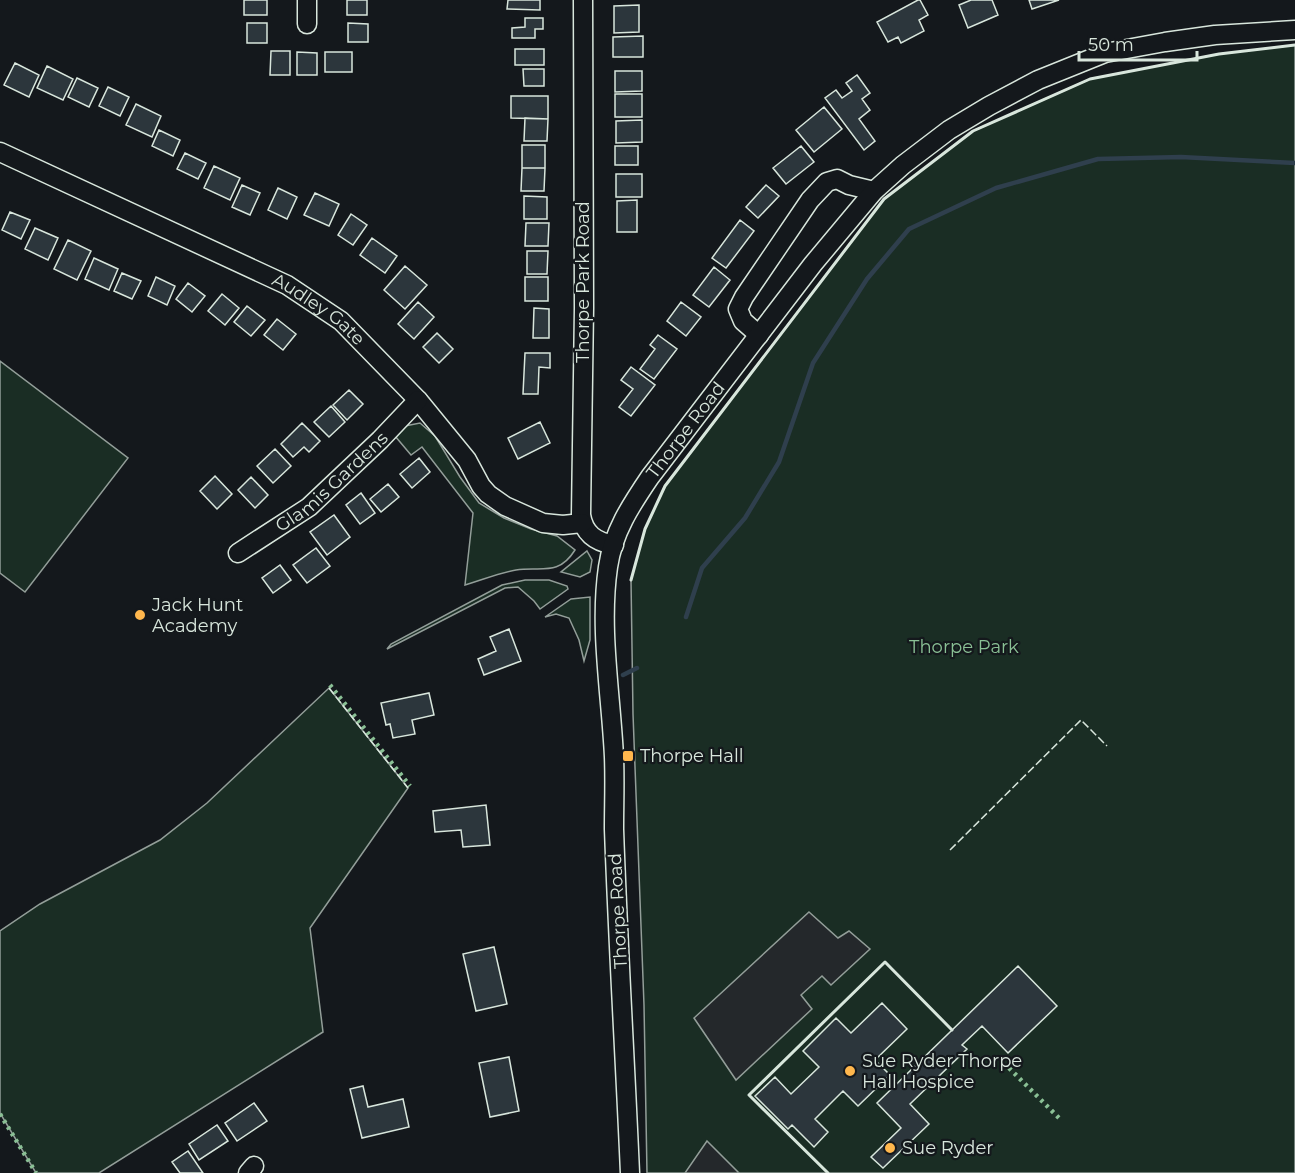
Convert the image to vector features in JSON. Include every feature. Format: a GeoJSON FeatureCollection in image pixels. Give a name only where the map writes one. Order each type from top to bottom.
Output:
{"type":"FeatureCollection","features":[{"type":"Feature","properties":{"kind":"street"},"geometry":{"type":"LineString","coordinates":[[307,0],[308,24]]}},
{"type":"Feature","properties":{"kind":"street","name":"Thorpe Park Road"},"geometry":{"type":"LineString","coordinates":[[582,522],[580,494],[584,308],[583,0]]}},
{"type":"Feature","properties":{"kind":"street","name":"Thorpe Road"},"geometry":{"type":"LineString","coordinates":[[630,1173],[614,828],[614,758],[606,630],[608,564],[627,511],[650,477],[813,264],[874,191],[911,158],[949,130],[1038,80],[1105,53],[1215,35],[1295,30]]}},
{"type":"Feature","properties":{"kind":"street","name":"Audley Gate"},"geometry":{"type":"LineString","coordinates":[[0,152],[287,285],[341,321],[418,400],[467,460],[488,495],[505,506],[543,523],[563,525],[582,522]]}},
{"type":"Feature","properties":{"kind":"street"},"geometry":{"type":"LineString","coordinates":[[759,335],[743,321],[738,309],[810,200],[827,182],[837,179],[849,185],[874,191]]}},
{"type":"Feature","properties":{"kind":"street","name":"Glamis Gardens"},"geometry":{"type":"LineString","coordinates":[[238,553],[309,507],[380,440],[418,400]]}},
{"type":"Feature","properties":{"kind":"street"},"geometry":{"type":"LineString","coordinates":[[582,522],[585,530],[592,537],[602,543],[614,545]]}},
{"type":"Feature","properties":{"kind":"green space","name":"Thorpe Park"},"geometry":{"type":"Polygon","coordinates":[[[1295,45],[1295,1173],[647,1173],[631,580],[645,529],[665,486],[884,199],[973,131],[1090,79],[1219,54],[1295,45]]]}},
{"type":"Feature","properties":{"kind":"green space"},"geometry":{"type":"Polygon","coordinates":[[[0,361],[128,458],[25,592],[0,573],[0,361]]]}},
{"type":"Feature","properties":{"kind":"green space"},"geometry":{"type":"Polygon","coordinates":[[[420,423],[435,436],[479,503],[504,518],[557,536],[575,550],[569,558],[562,564],[548,569],[516,570],[465,585],[473,513],[422,447],[411,455],[395,436],[405,426],[420,423]]]}},
{"type":"Feature","properties":{"kind":"green space"},"geometry":{"type":"Polygon","coordinates":[[[587,551],[592,560],[590,572],[580,577],[561,572],[587,551]]]}},
{"type":"Feature","properties":{"kind":"green space"},"geometry":{"type":"Polygon","coordinates":[[[525,580],[549,580],[567,586],[568,589],[540,609],[518,587],[505,588],[387,649],[391,644],[502,585],[525,580]]]}},
{"type":"Feature","properties":{"kind":"green space"},"geometry":{"type":"Polygon","coordinates":[[[590,597],[590,640],[584,661],[579,640],[569,618],[556,614],[545,617],[571,599],[590,597]]]}},
{"type":"Feature","properties":{"kind":"green space"},"geometry":{"type":"Polygon","coordinates":[[[329,688],[408,788],[310,928],[323,1032],[99,1173],[36,1173],[0,1113],[0,931],[40,904],[160,840],[207,803],[329,688]]]}},
{"type":"Feature","properties":{"kind":"shaded area"},"geometry":{"type":"Polygon","coordinates":[[[809,912],[838,938],[849,931],[870,949],[831,985],[822,976],[801,995],[812,1009],[736,1080],[694,1018],[809,912]]]}},
{"type":"Feature","properties":{"kind":"shaded area"},"geometry":{"type":"Polygon","coordinates":[[[707,1141],[739,1173],[685,1173],[707,1141]]]}},
{"type":"Feature","properties":{"kind":"building"},"geometry":{"type":"Polygon","coordinates":[[[244,0],[267,0],[267,15],[244,15],[244,0]]]}},
{"type":"Feature","properties":{"kind":"building"},"geometry":{"type":"Polygon","coordinates":[[[347,0],[367,0],[367,15],[347,15],[347,0]]]}},
{"type":"Feature","properties":{"kind":"building"},"geometry":{"type":"Polygon","coordinates":[[[508,0],[540,0],[540,10],[507,9],[508,0]]]}},
{"type":"Feature","properties":{"kind":"building"},"geometry":{"type":"Polygon","coordinates":[[[918,0],[928,15],[919,20],[924,31],[901,43],[898,37],[888,42],[877,22],[918,0]]]}},
{"type":"Feature","properties":{"kind":"building"},"geometry":{"type":"Polygon","coordinates":[[[971,0],[992,0],[998,15],[968,28],[959,5],[971,0]]]}},
{"type":"Feature","properties":{"kind":"building"},"geometry":{"type":"Polygon","coordinates":[[[1029,0],[1059,0],[1032,9],[1029,0]]]}},
{"type":"Feature","properties":{"kind":"building"},"geometry":{"type":"Polygon","coordinates":[[[639,5],[639,32],[614,33],[614,6],[639,5]]]}},
{"type":"Feature","properties":{"kind":"building"},"geometry":{"type":"Polygon","coordinates":[[[525,18],[543,18],[543,29],[535,29],[535,38],[512,38],[512,28],[525,27],[525,18]]]}},
{"type":"Feature","properties":{"kind":"building"},"geometry":{"type":"Polygon","coordinates":[[[247,23],[267,23],[267,43],[247,43],[247,23]]]}},
{"type":"Feature","properties":{"kind":"building"},"geometry":{"type":"Polygon","coordinates":[[[348,23],[368,24],[368,42],[348,42],[348,23]]]}},
{"type":"Feature","properties":{"kind":"building"},"geometry":{"type":"Polygon","coordinates":[[[643,36],[643,57],[613,57],[613,37],[643,36]]]}},
{"type":"Feature","properties":{"kind":"building"},"geometry":{"type":"Polygon","coordinates":[[[515,49],[544,49],[544,65],[515,65],[515,49]]]}},
{"type":"Feature","properties":{"kind":"building"},"geometry":{"type":"Polygon","coordinates":[[[271,51],[290,51],[290,75],[270,75],[271,51]]]}},
{"type":"Feature","properties":{"kind":"building"},"geometry":{"type":"Polygon","coordinates":[[[297,52],[317,53],[317,75],[297,75],[297,52]]]}},
{"type":"Feature","properties":{"kind":"building"},"geometry":{"type":"Polygon","coordinates":[[[325,52],[352,52],[352,72],[325,72],[325,52]]]}},
{"type":"Feature","properties":{"kind":"building"},"geometry":{"type":"Polygon","coordinates":[[[15,63],[39,75],[29,97],[4,85],[15,63]]]}},
{"type":"Feature","properties":{"kind":"building"},"geometry":{"type":"Polygon","coordinates":[[[47,66],[73,79],[63,100],[37,88],[47,66]]]}},
{"type":"Feature","properties":{"kind":"building"},"geometry":{"type":"Polygon","coordinates":[[[523,69],[544,69],[544,86],[524,86],[523,69]]]}},
{"type":"Feature","properties":{"kind":"building"},"geometry":{"type":"Polygon","coordinates":[[[615,71],[642,71],[642,91],[615,92],[615,71]]]}},
{"type":"Feature","properties":{"kind":"building"},"geometry":{"type":"Polygon","coordinates":[[[857,75],[870,93],[862,99],[870,110],[859,119],[875,141],[864,150],[825,98],[836,90],[842,98],[852,91],[846,83],[857,75]]]}},
{"type":"Feature","properties":{"kind":"building"},"geometry":{"type":"Polygon","coordinates":[[[77,78],[98,88],[89,107],[68,97],[77,78]]]}},
{"type":"Feature","properties":{"kind":"building"},"geometry":{"type":"Polygon","coordinates":[[[108,87],[129,97],[120,116],[99,106],[108,87]]]}},
{"type":"Feature","properties":{"kind":"building"},"geometry":{"type":"Polygon","coordinates":[[[615,94],[642,94],[642,117],[615,117],[615,94]]]}},
{"type":"Feature","properties":{"kind":"building"},"geometry":{"type":"Polygon","coordinates":[[[511,96],[548,96],[548,119],[511,118],[511,96]]]}},
{"type":"Feature","properties":{"kind":"building"},"geometry":{"type":"Polygon","coordinates":[[[136,104],[161,116],[152,137],[126,125],[136,104]]]}},
{"type":"Feature","properties":{"kind":"building"},"geometry":{"type":"Polygon","coordinates":[[[824,107],[842,129],[814,152],[796,130],[824,107]]]}},
{"type":"Feature","properties":{"kind":"building"},"geometry":{"type":"Polygon","coordinates":[[[525,118],[548,119],[547,141],[524,141],[525,118]]]}},
{"type":"Feature","properties":{"kind":"building"},"geometry":{"type":"Polygon","coordinates":[[[642,120],[642,142],[616,143],[616,121],[642,120]]]}},
{"type":"Feature","properties":{"kind":"building"},"geometry":{"type":"Polygon","coordinates":[[[159,130],[180,140],[173,156],[152,146],[159,130]]]}},
{"type":"Feature","properties":{"kind":"building"},"geometry":{"type":"Polygon","coordinates":[[[522,145],[545,145],[545,168],[522,168],[522,145]]]}},
{"type":"Feature","properties":{"kind":"building"},"geometry":{"type":"Polygon","coordinates":[[[615,146],[638,146],[638,165],[615,165],[615,146]]]}},
{"type":"Feature","properties":{"kind":"building"},"geometry":{"type":"Polygon","coordinates":[[[801,146],[814,162],[786,184],[773,168],[801,146]]]}},
{"type":"Feature","properties":{"kind":"building"},"geometry":{"type":"Polygon","coordinates":[[[185,153],[206,163],[198,179],[177,169],[185,153]]]}},
{"type":"Feature","properties":{"kind":"building"},"geometry":{"type":"Polygon","coordinates":[[[214,166],[240,178],[230,200],[204,188],[214,166]]]}},
{"type":"Feature","properties":{"kind":"building"},"geometry":{"type":"Polygon","coordinates":[[[522,168],[545,168],[544,191],[521,191],[522,168]]]}},
{"type":"Feature","properties":{"kind":"building"},"geometry":{"type":"Polygon","coordinates":[[[616,174],[642,174],[642,197],[616,197],[616,174]]]}},
{"type":"Feature","properties":{"kind":"building"},"geometry":{"type":"Polygon","coordinates":[[[242,185],[260,193],[250,215],[232,207],[242,185]]]}},
{"type":"Feature","properties":{"kind":"building"},"geometry":{"type":"Polygon","coordinates":[[[766,185],[779,196],[758,218],[746,207],[766,185]]]}},
{"type":"Feature","properties":{"kind":"building"},"geometry":{"type":"Polygon","coordinates":[[[278,188],[297,197],[287,219],[268,210],[278,188]]]}},
{"type":"Feature","properties":{"kind":"building"},"geometry":{"type":"Polygon","coordinates":[[[315,193],[339,204],[329,226],[304,215],[315,193]]]}},
{"type":"Feature","properties":{"kind":"building"},"geometry":{"type":"Polygon","coordinates":[[[524,196],[547,197],[547,219],[524,219],[524,196]]]}},
{"type":"Feature","properties":{"kind":"building"},"geometry":{"type":"Polygon","coordinates":[[[637,200],[637,232],[617,232],[617,201],[637,200]]]}},
{"type":"Feature","properties":{"kind":"building"},"geometry":{"type":"Polygon","coordinates":[[[10,212],[30,220],[21,239],[2,230],[10,212]]]}},
{"type":"Feature","properties":{"kind":"building"},"geometry":{"type":"Polygon","coordinates":[[[351,214],[367,225],[353,245],[338,235],[351,214]]]}},
{"type":"Feature","properties":{"kind":"building"},"geometry":{"type":"Polygon","coordinates":[[[740,220],[754,231],[726,268],[712,258],[740,220]]]}},
{"type":"Feature","properties":{"kind":"building"},"geometry":{"type":"Polygon","coordinates":[[[526,223],[549,223],[548,246],[525,246],[526,223]]]}},
{"type":"Feature","properties":{"kind":"building"},"geometry":{"type":"Polygon","coordinates":[[[35,228],[58,238],[48,260],[25,249],[35,228]]]}},
{"type":"Feature","properties":{"kind":"building"},"geometry":{"type":"Polygon","coordinates":[[[372,238],[397,256],[385,273],[360,255],[372,238]]]}},
{"type":"Feature","properties":{"kind":"building"},"geometry":{"type":"Polygon","coordinates":[[[68,240],[91,251],[77,280],[54,269],[68,240]]]}},
{"type":"Feature","properties":{"kind":"building"},"geometry":{"type":"Polygon","coordinates":[[[527,251],[548,251],[547,274],[527,274],[527,251]]]}},
{"type":"Feature","properties":{"kind":"building"},"geometry":{"type":"Polygon","coordinates":[[[94,258],[118,269],[109,290],[85,279],[94,258]]]}},
{"type":"Feature","properties":{"kind":"building"},"geometry":{"type":"Polygon","coordinates":[[[405,266],[427,285],[405,309],[384,290],[405,266]]]}},
{"type":"Feature","properties":{"kind":"building"},"geometry":{"type":"Polygon","coordinates":[[[714,267],[730,280],[709,307],[693,295],[714,267]]]}},
{"type":"Feature","properties":{"kind":"building"},"geometry":{"type":"Polygon","coordinates":[[[122,273],[141,281],[132,299],[114,291],[122,273]]]}},
{"type":"Feature","properties":{"kind":"building"},"geometry":{"type":"Polygon","coordinates":[[[156,277],[175,286],[167,305],[148,296],[156,277]]]}},
{"type":"Feature","properties":{"kind":"building"},"geometry":{"type":"Polygon","coordinates":[[[525,277],[548,277],[548,301],[525,301],[525,277]]]}},
{"type":"Feature","properties":{"kind":"building"},"geometry":{"type":"Polygon","coordinates":[[[188,283],[205,296],[192,312],[176,299],[188,283]]]}},
{"type":"Feature","properties":{"kind":"building"},"geometry":{"type":"Polygon","coordinates":[[[222,294],[239,308],[225,325],[208,311],[222,294]]]}},
{"type":"Feature","properties":{"kind":"building"},"geometry":{"type":"Polygon","coordinates":[[[418,302],[434,317],[414,339],[398,324],[418,302]]]}},
{"type":"Feature","properties":{"kind":"building"},"geometry":{"type":"Polygon","coordinates":[[[681,302],[701,317],[686,336],[667,321],[681,302]]]}},
{"type":"Feature","properties":{"kind":"building"},"geometry":{"type":"Polygon","coordinates":[[[247,306],[265,320],[251,336],[234,322],[247,306]]]}},
{"type":"Feature","properties":{"kind":"building"},"geometry":{"type":"Polygon","coordinates":[[[534,308],[549,309],[549,338],[533,338],[534,308]]]}},
{"type":"Feature","properties":{"kind":"building"},"geometry":{"type":"Polygon","coordinates":[[[277,319],[296,334],[283,350],[264,335],[277,319]]]}},
{"type":"Feature","properties":{"kind":"building"},"geometry":{"type":"Polygon","coordinates":[[[437,333],[453,349],[439,363],[423,347],[437,333]]]}},
{"type":"Feature","properties":{"kind":"building"},"geometry":{"type":"Polygon","coordinates":[[[658,335],[677,349],[654,379],[640,369],[655,349],[650,345],[658,335]]]}},
{"type":"Feature","properties":{"kind":"building"},"geometry":{"type":"Polygon","coordinates":[[[525,353],[550,353],[550,368],[539,367],[538,394],[523,394],[525,353]]]}},
{"type":"Feature","properties":{"kind":"building"},"geometry":{"type":"Polygon","coordinates":[[[631,367],[655,385],[631,416],[619,407],[633,389],[621,380],[631,367]]]}},
{"type":"Feature","properties":{"kind":"building"},"geometry":{"type":"Polygon","coordinates":[[[349,390],[363,404],[347,420],[333,405],[349,390]]]}},
{"type":"Feature","properties":{"kind":"building"},"geometry":{"type":"Polygon","coordinates":[[[331,406],[345,422],[329,437],[314,422],[331,406]]]}},
{"type":"Feature","properties":{"kind":"building"},"geometry":{"type":"Polygon","coordinates":[[[540,422],[550,443],[518,459],[508,438],[540,422]]]}},
{"type":"Feature","properties":{"kind":"building"},"geometry":{"type":"Polygon","coordinates":[[[302,423],[320,441],[309,452],[304,447],[293,457],[281,444],[302,423]]]}},
{"type":"Feature","properties":{"kind":"building"},"geometry":{"type":"Polygon","coordinates":[[[275,449],[291,466],[273,483],[257,466],[275,449]]]}},
{"type":"Feature","properties":{"kind":"building"},"geometry":{"type":"Polygon","coordinates":[[[419,458],[430,472],[412,488],[400,474],[419,458]]]}},
{"type":"Feature","properties":{"kind":"building"},"geometry":{"type":"Polygon","coordinates":[[[215,476],[232,494],[217,509],[200,491],[215,476]]]}},
{"type":"Feature","properties":{"kind":"building"},"geometry":{"type":"Polygon","coordinates":[[[251,477],[268,495],[255,508],[238,490],[251,477]]]}},
{"type":"Feature","properties":{"kind":"building"},"geometry":{"type":"Polygon","coordinates":[[[388,484],[399,497],[381,512],[370,499],[388,484]]]}},
{"type":"Feature","properties":{"kind":"building"},"geometry":{"type":"Polygon","coordinates":[[[361,493],[375,513],[360,524],[346,505],[361,493]]]}},
{"type":"Feature","properties":{"kind":"building"},"geometry":{"type":"Polygon","coordinates":[[[334,515],[350,537],[327,555],[310,532],[334,515]]]}},
{"type":"Feature","properties":{"kind":"building"},"geometry":{"type":"Polygon","coordinates":[[[316,548],[330,566],[307,583],[293,565],[316,548]]]}},
{"type":"Feature","properties":{"kind":"building"},"geometry":{"type":"Polygon","coordinates":[[[280,565],[291,580],[273,593],[262,578],[280,565]]]}},
{"type":"Feature","properties":{"kind":"building"},"geometry":{"type":"Polygon","coordinates":[[[509,629],[521,661],[484,675],[478,659],[496,651],[490,637],[509,629]]]}},
{"type":"Feature","properties":{"kind":"building"},"geometry":{"type":"Polygon","coordinates":[[[429,693],[434,715],[412,720],[415,734],[393,738],[390,724],[386,725],[381,703],[429,693]]]}},
{"type":"Feature","properties":{"kind":"building"},"geometry":{"type":"Polygon","coordinates":[[[486,805],[490,845],[463,847],[461,830],[435,832],[433,811],[486,805]]]}},
{"type":"Feature","properties":{"kind":"building"},"geometry":{"type":"Polygon","coordinates":[[[494,947],[507,1004],[476,1011],[463,954],[494,947]]]}},
{"type":"Feature","properties":{"kind":"building","name":"Sue Ryder Thorpe Hall Hospice"},"geometry":{"type":"Polygon","coordinates":[[[1018,966],[1057,1006],[1008,1053],[982,1026],[962,1045],[967,1049],[910,1104],[929,1124],[883,1168],[871,1157],[901,1128],[877,1103],[1018,966]]]}},
{"type":"Feature","properties":{"kind":"building","name":"Sue Ryder Thorpe Hall Hospice"},"geometry":{"type":"Polygon","coordinates":[[[882,1003],[907,1029],[875,1060],[890,1075],[858,1106],[843,1091],[815,1119],[828,1132],[814,1147],[792,1125],[788,1129],[755,1096],[775,1077],[791,1094],[819,1067],[803,1051],[836,1018],[851,1033],[882,1003]]]}},
{"type":"Feature","properties":{"kind":"building"},"geometry":{"type":"Polygon","coordinates":[[[509,1057],[519,1111],[490,1117],[479,1063],[509,1057]]]}},
{"type":"Feature","properties":{"kind":"building"},"geometry":{"type":"Polygon","coordinates":[[[363,1086],[368,1107],[403,1099],[409,1127],[362,1138],[350,1089],[363,1086]]]}},
{"type":"Feature","properties":{"kind":"building"},"geometry":{"type":"Polygon","coordinates":[[[254,1103],[267,1121],[237,1141],[225,1123],[254,1103]]]}},
{"type":"Feature","properties":{"kind":"building"},"geometry":{"type":"Polygon","coordinates":[[[217,1125],[228,1141],[199,1160],[189,1144],[217,1125]]]}},
{"type":"Feature","properties":{"kind":"building"},"geometry":{"type":"Polygon","coordinates":[[[188,1151],[203,1173],[180,1173],[172,1162],[188,1151]]]}},
{"type":"Feature","properties":{"kind":"waterway"},"geometry":{"type":"LineString","coordinates":[[686,617],[702,568],[745,518],[779,462],[813,363],[867,279],[909,229],[996,188],[1098,159],[1181,157],[1295,163]]}},
{"type":"Feature","properties":{"kind":"waterway"},"geometry":{"type":"LineString","coordinates":[[623,675],[637,668]]}},
{"type":"Feature","properties":{"kind":"hedge"},"geometry":{"type":"LineString","coordinates":[[330,685],[410,786]]}},
{"type":"Feature","properties":{"kind":"hedge"},"geometry":{"type":"LineString","coordinates":[[1009,1068],[1062,1121]]}},
{"type":"Feature","properties":{"kind":"hedge"},"geometry":{"type":"LineString","coordinates":[[0,1114],[36,1173]]}},
{"type":"Feature","properties":{"kind":"fence"},"geometry":{"type":"LineString","coordinates":[[329,688],[408,788]]}},
{"type":"Feature","properties":{"kind":"fence"},"geometry":{"type":"LineString","coordinates":[[950,850],[1081,720],[1107,746]]}},
{"type":"Feature","properties":{"kind":"wall"},"geometry":{"type":"LineString","coordinates":[[631,580],[645,529],[665,486],[884,199],[973,131],[1090,79],[1219,54],[1295,45]]}},
{"type":"Feature","properties":{"kind":"wall"},"geometry":{"type":"LineString","coordinates":[[828,1173],[749,1095],[885,962],[952,1030]]}},
{"type":"Feature","properties":{"kind":"place","name":"Jack Hunt Academy"},"geometry":{"type":"Point","coordinates":[140,615]}},
{"type":"Feature","properties":{"kind":"place","name":"Thorpe Hall"},"geometry":{"type":"Point","coordinates":[628,756]}},
{"type":"Feature","properties":{"kind":"place","name":"Sue Ryder Thorpe Hall Hospice"},"geometry":{"type":"Point","coordinates":[850,1071]}},
{"type":"Feature","properties":{"kind":"place","name":"Sue Ryder"},"geometry":{"type":"Point","coordinates":[890,1148]}}]}
